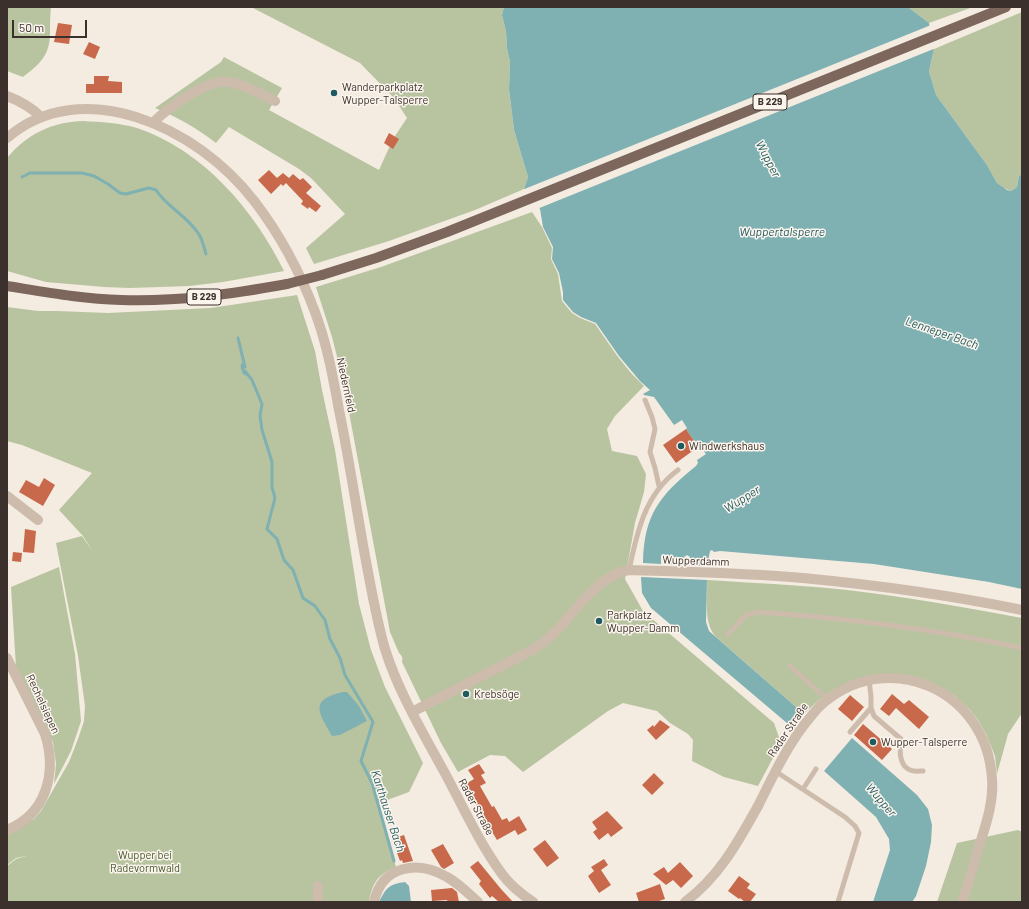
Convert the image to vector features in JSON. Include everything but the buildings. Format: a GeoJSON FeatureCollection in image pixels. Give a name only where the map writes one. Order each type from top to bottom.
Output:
{"type":"FeatureCollection","features":[{"type":"Feature","properties":{"kind":"main road","name":"B 229"},"geometry":{"type":"LineString","coordinates":[[7,286],[90,298],[160,300],[202,297],[253,290],[287,284],[322,275],[408,247],[496,213],[1005,7]]}},
{"type":"Feature","properties":{"kind":"street"},"geometry":{"type":"LineString","coordinates":[[153,122],[164,112],[184,99],[219,82],[236,83],[275,100]]}},
{"type":"Feature","properties":{"kind":"street"},"geometry":{"type":"LineString","coordinates":[[7,96],[24,103],[41,116]]}},
{"type":"Feature","properties":{"kind":"street","name":"Niedernfeld"},"geometry":{"type":"LineString","coordinates":[[7,138],[25,124],[41,116],[67,110],[90,109],[119,113],[153,122],[178,134],[190,142],[233,176],[272,225],[299,272],[318,321],[334,382],[374,605],[384,646],[400,687],[412,712]]}},
{"type":"Feature","properties":{"kind":"street"},"geometry":{"type":"LineString","coordinates":[[7,496],[38,520]]}},
{"type":"Feature","properties":{"kind":"street","name":"Wupperdamm"},"geometry":{"type":"LineString","coordinates":[[412,712],[534,649],[558,629],[589,594],[617,573],[629,570],[802,578],[860,584],[964,599],[1022,610]]}},
{"type":"Feature","properties":{"kind":"street","name":"Rechelsiepen"},"geometry":{"type":"LineString","coordinates":[[7,830],[20,824],[35,809],[41,800],[47,785],[51,765],[45,734],[9,662]]}},
{"type":"Feature","properties":{"kind":"street","name":"Rader Straße"},"geometry":{"type":"LineString","coordinates":[[685,902],[707,883],[732,852],[796,735],[819,706],[835,695],[857,684],[880,678],[895,678],[937,689],[960,706],[974,723],[986,746],[992,779],[989,815],[962,902]]}},
{"type":"Feature","properties":{"kind":"street","name":"Rader Straße"},"geometry":{"type":"LineString","coordinates":[[412,712],[491,857],[511,885],[532,902]]}},
{"type":"Feature","properties":{"kind":"street"},"geometry":{"type":"LineString","coordinates":[[374,902],[377,890],[388,876],[398,870],[416,867],[432,870],[448,877],[478,902]]}},
{"type":"Feature","properties":{"kind":"street"},"geometry":{"type":"LineString","coordinates":[[318,886],[318,902]]}},
{"type":"Feature","properties":{"kind":"lane"},"geometry":{"type":"LineString","coordinates":[[645,400],[652,417],[654,429],[650,452],[659,486]]}},
{"type":"Feature","properties":{"kind":"lane"},"geometry":{"type":"LineString","coordinates":[[629,570],[637,533],[649,503],[659,486],[669,476],[678,470]]}},
{"type":"Feature","properties":{"kind":"lane"},"geometry":{"type":"LineString","coordinates":[[727,634],[746,615],[757,612],[832,618],[898,626],[945,633],[1022,648]]}},
{"type":"Feature","properties":{"kind":"lane"},"geometry":{"type":"LineString","coordinates":[[790,666],[828,700]]}},
{"type":"Feature","properties":{"kind":"lane"},"geometry":{"type":"LineString","coordinates":[[869,680],[871,708],[874,716],[901,739],[900,759],[906,767],[911,771],[923,771]]}},
{"type":"Feature","properties":{"kind":"lane"},"geometry":{"type":"LineString","coordinates":[[850,732],[871,708]]}},
{"type":"Feature","properties":{"kind":"lane"},"geometry":{"type":"LineString","coordinates":[[803,789],[816,769]]}},
{"type":"Feature","properties":{"kind":"lane"},"geometry":{"type":"LineString","coordinates":[[775,771],[845,817],[855,826],[858,832],[838,902]]}},
{"type":"Feature","properties":{"kind":"green space"},"geometry":{"type":"Polygon","coordinates":[[[7,7],[51,7],[50,41],[46,53],[39,63],[23,77],[7,71],[7,7]]]}},
{"type":"Feature","properties":{"kind":"green space"},"geometry":{"type":"Polygon","coordinates":[[[251,7],[504,7],[502,15],[506,31],[510,62],[509,89],[514,130],[528,177],[524,189],[475,210],[389,241],[314,264],[306,248],[345,214],[311,178],[299,169],[229,127],[216,143],[187,123],[155,108],[221,62],[224,57],[282,88],[269,110],[379,170],[393,139],[407,118],[394,98],[360,63],[251,7]]]}},
{"type":"Feature","properties":{"kind":"green space"},"geometry":{"type":"Polygon","coordinates":[[[908,7],[973,7],[929,23],[908,7]]]}},
{"type":"Feature","properties":{"kind":"green space"},"geometry":{"type":"Polygon","coordinates":[[[1022,12],[1022,174],[1019,176],[1017,187],[1011,191],[997,183],[987,165],[936,95],[929,71],[934,49],[1022,12]]]}},
{"type":"Feature","properties":{"kind":"green space"},"geometry":{"type":"Polygon","coordinates":[[[83,121],[131,126],[161,138],[184,151],[205,167],[242,205],[272,248],[284,271],[223,282],[189,286],[130,288],[46,282],[7,271],[7,158],[23,142],[41,131],[61,124],[83,121]]]}},
{"type":"Feature","properties":{"kind":"green space"},"geometry":{"type":"Polygon","coordinates":[[[532,212],[542,227],[552,248],[551,259],[558,274],[562,301],[572,313],[595,324],[618,357],[644,386],[615,416],[607,429],[612,451],[637,456],[646,474],[644,492],[635,523],[625,579],[643,611],[774,723],[781,743],[758,786],[724,777],[692,761],[693,740],[688,734],[670,723],[657,711],[623,703],[608,711],[523,772],[505,756],[490,755],[458,772],[441,743],[402,662],[402,657],[390,632],[343,380],[332,337],[316,287],[381,267],[532,212]]]}},
{"type":"Feature","properties":{"kind":"green space","name":"Wupper bei Radevormwald"},"geometry":{"type":"Polygon","coordinates":[[[297,295],[315,351],[335,450],[359,604],[371,650],[385,687],[423,763],[409,792],[379,803],[396,867],[380,876],[374,884],[369,902],[7,902],[7,866],[16,859],[26,856],[16,858],[7,865],[7,833],[34,819],[41,811],[69,762],[84,721],[85,706],[78,656],[56,543],[82,536],[93,552],[83,536],[59,510],[92,473],[22,445],[7,441],[7,307],[38,311],[108,313],[211,308],[297,295]]]}},
{"type":"Feature","properties":{"kind":"green space"},"geometry":{"type":"Polygon","coordinates":[[[59,567],[75,654],[81,721],[71,751],[54,784],[56,764],[53,742],[16,667],[11,587],[59,567]]]}},
{"type":"Feature","properties":{"kind":"green space"},"geometry":{"type":"Polygon","coordinates":[[[707,580],[795,585],[847,590],[935,602],[1022,618],[1022,713],[1008,734],[997,774],[995,756],[986,734],[978,720],[955,696],[937,685],[866,677],[840,686],[818,701],[804,714],[715,636],[711,630],[707,616],[707,580]]]}},
{"type":"Feature","properties":{"kind":"green space"},"geometry":{"type":"Polygon","coordinates":[[[1018,830],[1022,832],[1022,902],[937,902],[957,843],[1018,830]]]}},
{"type":"Feature","properties":{"kind":"water","name":"Wuppertalsperre"},"geometry":{"type":"Polygon","coordinates":[[[504,7],[908,7],[929,23],[934,49],[929,71],[936,95],[987,165],[997,183],[1011,191],[1017,187],[1019,176],[1022,174],[1022,589],[989,582],[874,564],[720,551],[714,552],[712,550],[710,551],[707,566],[690,565],[690,557],[687,555],[684,557],[684,565],[667,564],[667,556],[664,554],[661,556],[661,564],[643,563],[646,532],[650,519],[656,508],[672,487],[696,466],[698,463],[697,460],[706,454],[700,446],[698,447],[682,420],[674,425],[654,397],[643,394],[650,390],[640,381],[619,356],[596,323],[573,312],[563,300],[559,273],[552,259],[553,247],[543,227],[540,209],[524,189],[528,177],[514,130],[509,89],[510,62],[506,31],[502,15],[504,7]]]}},
{"type":"Feature","properties":{"kind":"water"},"geometry":{"type":"Polygon","coordinates":[[[641,577],[707,580],[706,622],[709,631],[804,714],[794,729],[651,608],[642,593],[641,577]]]}},
{"type":"Feature","properties":{"kind":"water"},"geometry":{"type":"Polygon","coordinates":[[[347,692],[359,706],[367,721],[340,735],[332,736],[323,721],[320,708],[321,703],[332,695],[347,692]]]}},
{"type":"Feature","properties":{"kind":"water","name":"Wupper"},"geometry":{"type":"Polygon","coordinates":[[[852,738],[917,795],[928,809],[932,825],[931,842],[926,866],[916,896],[912,902],[873,902],[890,850],[889,839],[876,817],[824,771],[852,738]]]}},
{"type":"Feature","properties":{"kind":"water"},"geometry":{"type":"Polygon","coordinates":[[[405,882],[409,886],[411,902],[379,902],[389,888],[395,884],[405,882]]]}},
{"type":"Feature","properties":{"kind":"pier"},"geometry":{"type":"Polygon","coordinates":[[[931,25],[936,48],[537,209],[522,190],[931,25]]]}},
{"type":"Feature","properties":{"kind":"waterway","name":"Karthauser Bach"},"geometry":{"type":"LineString","coordinates":[[22,177],[30,173],[82,173],[94,176],[120,193],[126,194],[149,188],[156,190],[166,202],[183,216],[201,237],[206,254]]}},
{"type":"Feature","properties":{"kind":"waterway","name":"Karthauser Bach"},"geometry":{"type":"LineString","coordinates":[[238,338],[245,367]]}},
{"type":"Feature","properties":{"kind":"waterway","name":"Karthauser Bach"},"geometry":{"type":"LineString","coordinates":[[244,362],[242,366],[244,373],[248,375]]}},
{"type":"Feature","properties":{"kind":"waterway","name":"Karthauser Bach"},"geometry":{"type":"LineString","coordinates":[[245,371],[252,380],[262,404],[260,416],[262,430],[272,462],[272,487],[275,498],[267,529],[277,539],[284,560],[293,570],[303,598],[315,606],[325,620],[330,639],[340,658],[345,675],[373,722],[361,761],[372,783],[394,861]]}},
{"type":"Feature","properties":{"kind":"place","name":"Wanderparkplatz Wupper-Talsperre"},"geometry":{"type":"Point","coordinates":[334,93]}},
{"type":"Feature","properties":{"kind":"place","name":"Windwerkshaus"},"geometry":{"type":"Point","coordinates":[681,446]}},
{"type":"Feature","properties":{"kind":"place","name":"Parkplatz Wupper-Damm"},"geometry":{"type":"Point","coordinates":[599,621]}},
{"type":"Feature","properties":{"kind":"place","name":"Krebsöge"},"geometry":{"type":"Point","coordinates":[466,694]}},
{"type":"Feature","properties":{"kind":"place","name":"Wupper-Talsperre"},"geometry":{"type":"Point","coordinates":[873,742]}},
{"type":"Feature","properties":{"kind":"water label","name":"Lenneper Bach"},"geometry":{"type":"Point","coordinates":[942,333]}}]}
